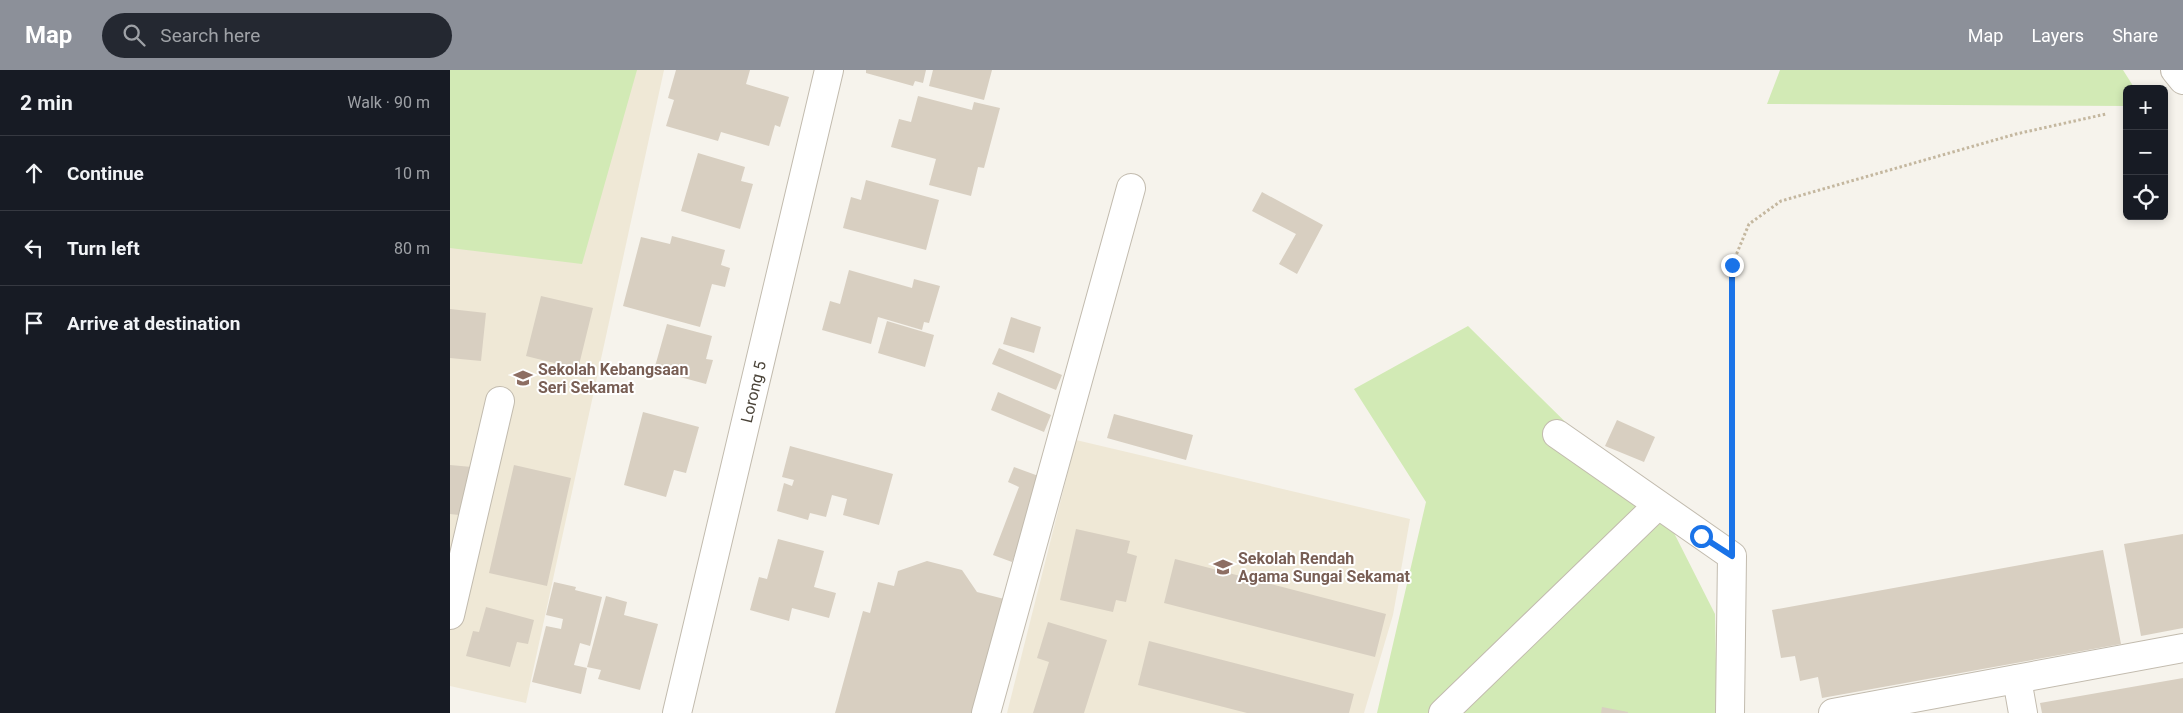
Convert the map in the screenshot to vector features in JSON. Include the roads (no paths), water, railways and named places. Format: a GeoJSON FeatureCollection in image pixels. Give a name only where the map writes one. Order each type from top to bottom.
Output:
{"type":"FeatureCollection","features":[{"type":"Feature","properties":{"kind":"street","name":"Lorong 5"},"geometry":{"type":"LineString","coordinates":[[677,713],[829,70]]}},
{"type":"Feature","properties":{"kind":"street"},"geometry":{"type":"LineString","coordinates":[[2175,70],[2183,80]]}},
{"type":"Feature","properties":{"kind":"street"},"geometry":{"type":"LineString","coordinates":[[986,713],[1131,188]]}},
{"type":"Feature","properties":{"kind":"street"},"geometry":{"type":"LineString","coordinates":[[450,615],[500,401]]}},
{"type":"Feature","properties":{"kind":"street"},"geometry":{"type":"LineString","coordinates":[[1557,434],[1657,506],[1732,556],[1730,713]]}},
{"type":"Feature","properties":{"kind":"street"},"geometry":{"type":"LineString","coordinates":[[1443,713],[1657,506]]}},
{"type":"Feature","properties":{"kind":"street"},"geometry":{"type":"LineString","coordinates":[[1832,713],[2183,648]]}},
{"type":"Feature","properties":{"kind":"street"},"geometry":{"type":"LineString","coordinates":[[2017,679],[2023,713]]}},
{"type":"Feature","properties":{"kind":"place","name":"Sekolah Kebangsaan Seri Sekamat"},"geometry":{"type":"Point","coordinates":[523,378]}},
{"type":"Feature","properties":{"kind":"place","name":"Sekolah Rendah Agama Sungai Sekamat"},"geometry":{"type":"Point","coordinates":[1223,567]}}]}
